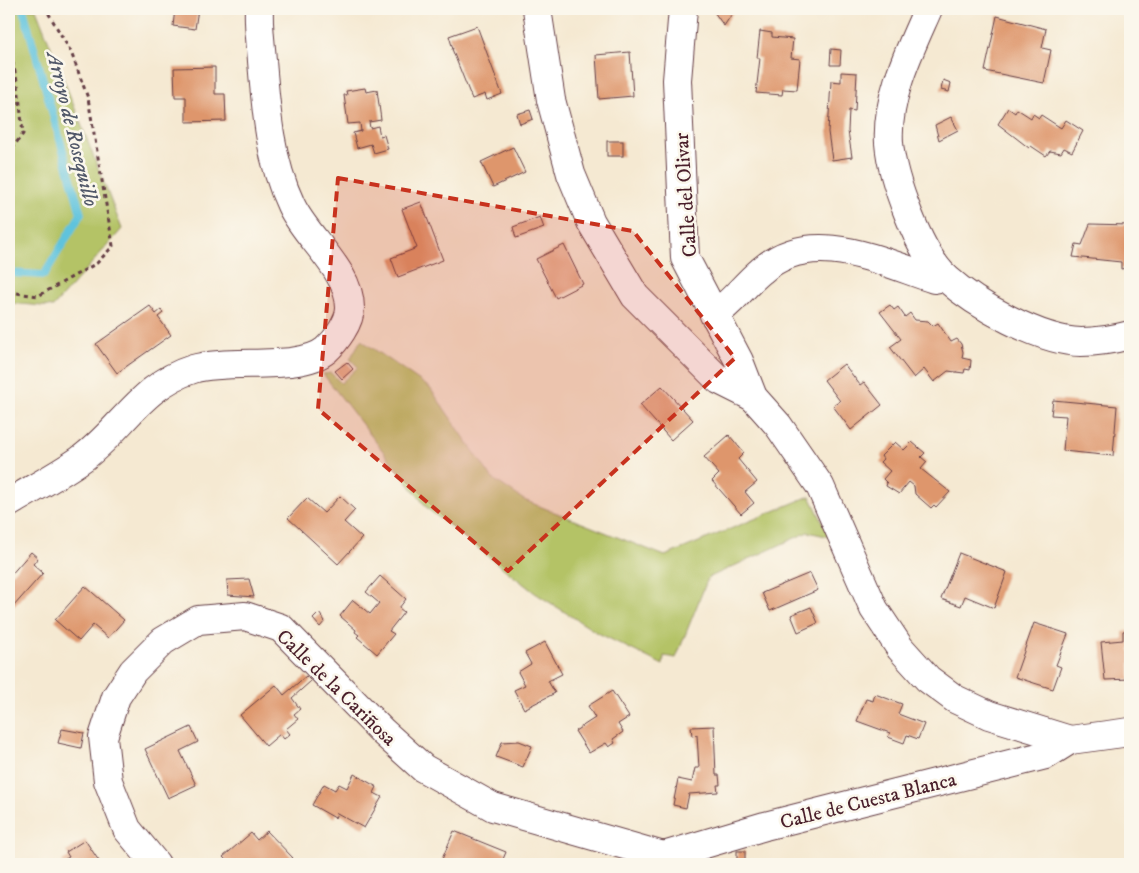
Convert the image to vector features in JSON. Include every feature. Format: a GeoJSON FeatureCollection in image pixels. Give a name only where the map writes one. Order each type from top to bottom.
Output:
{"type":"FeatureCollection","features":[{"type":"Feature","properties":{"kind":"street"},"geometry":{"type":"LineString","coordinates":[[9,503],[81,459],[155,387],[193,369],[234,363],[302,362],[325,350],[343,328],[350,308],[343,276],[321,250],[291,206],[277,170],[265,100],[259,9]]}},
{"type":"Feature","properties":{"kind":"street"},"geometry":{"type":"LineString","coordinates":[[537,9],[551,100],[571,174],[591,222],[635,296],[719,380],[753,397],[778,426],[820,486],[874,610],[900,648],[928,680],[955,699],[989,715],[1070,740],[1130,732]]}},
{"type":"Feature","properties":{"kind":"street","name":"Calle del Olivar"},"geometry":{"type":"LineString","coordinates":[[683,9],[677,80],[685,258],[739,361],[753,397]]}},
{"type":"Feature","properties":{"kind":"street"},"geometry":{"type":"LineString","coordinates":[[928,9],[905,61],[893,105],[889,142],[900,195],[920,241],[945,277],[997,314],[1035,331],[1080,342],[1130,335]]}},
{"type":"Feature","properties":{"kind":"street"},"geometry":{"type":"LineString","coordinates":[[714,315],[725,308],[761,270],[787,254],[817,247],[852,252],[934,279],[945,277]]}},
{"type":"Feature","properties":{"kind":"street","name":"Calle de la Cariñosa"},"geometry":{"type":"LineString","coordinates":[[156,864],[127,829],[108,782],[103,737],[116,696],[133,671],[163,641],[198,620],[245,616],[281,628],[383,732],[423,768],[493,808],[691,864]]}},
{"type":"Feature","properties":{"kind":"street","name":"Calle de Cuesta Blanca"},"geometry":{"type":"LineString","coordinates":[[664,856],[765,826],[1046,755],[1070,740]]}},
{"type":"Feature","properties":{"kind":"path"},"geometry":{"type":"LineString","coordinates":[[9,292],[38,296],[97,263],[113,246],[88,98],[71,52],[46,9]]}},
{"type":"Feature","properties":{"kind":"path"},"geometry":{"type":"LineString","coordinates":[[9,46],[18,85],[23,134],[9,152]]}},
{"type":"Feature","properties":{"kind":"highlighted area"},"geometry":{"type":"Polygon","coordinates":[[[338,178],[633,231],[735,358],[508,571],[318,409],[338,178]]]}},
{"type":"Feature","properties":{"kind":"green space"},"geometry":{"type":"Polygon","coordinates":[[[9,9],[36,9],[122,229],[53,307],[9,303],[9,9]]]}},
{"type":"Feature","properties":{"kind":"green space"},"geometry":{"type":"Polygon","coordinates":[[[361,340],[430,388],[492,478],[524,500],[665,556],[810,496],[830,537],[808,532],[708,578],[676,658],[664,656],[663,665],[596,632],[535,593],[428,509],[323,374],[331,373],[341,383],[358,367],[350,359],[361,340]]]}},
{"type":"Feature","properties":{"kind":"building"},"geometry":{"type":"Polygon","coordinates":[[[175,9],[198,9],[195,29],[173,26],[175,9]]]}},
{"type":"Feature","properties":{"kind":"building"},"geometry":{"type":"Polygon","coordinates":[[[712,9],[735,9],[724,26],[712,9]]]}},
{"type":"Feature","properties":{"kind":"building"},"geometry":{"type":"Polygon","coordinates":[[[997,16],[1046,29],[1042,48],[1051,50],[1044,83],[985,71],[997,16]]]}},
{"type":"Feature","properties":{"kind":"building"},"geometry":{"type":"Polygon","coordinates":[[[477,26],[502,94],[487,100],[485,94],[472,99],[452,49],[449,36],[477,26]]]}},
{"type":"Feature","properties":{"kind":"building"},"geometry":{"type":"Polygon","coordinates":[[[760,31],[772,33],[772,37],[793,39],[791,58],[800,59],[797,90],[783,89],[782,95],[756,93],[760,58],[757,58],[760,31]]]}},
{"type":"Feature","properties":{"kind":"building"},"geometry":{"type":"Polygon","coordinates":[[[831,49],[841,50],[840,65],[830,65],[831,49]]]}},
{"type":"Feature","properties":{"kind":"building"},"geometry":{"type":"Polygon","coordinates":[[[630,52],[633,96],[599,99],[596,55],[630,52]]]}},
{"type":"Feature","properties":{"kind":"building"},"geometry":{"type":"Polygon","coordinates":[[[215,67],[215,94],[225,94],[226,121],[186,122],[186,97],[175,97],[174,68],[215,67]]]}},
{"type":"Feature","properties":{"kind":"building"},"geometry":{"type":"Polygon","coordinates":[[[841,72],[857,73],[855,111],[849,110],[848,131],[852,157],[832,160],[828,132],[831,81],[841,82],[841,72]]]}},
{"type":"Feature","properties":{"kind":"building"},"geometry":{"type":"Polygon","coordinates":[[[943,80],[951,83],[949,92],[941,90],[943,80]]]}},
{"type":"Feature","properties":{"kind":"building"},"geometry":{"type":"Polygon","coordinates":[[[365,88],[366,92],[377,90],[381,120],[369,122],[370,128],[378,126],[380,136],[384,135],[388,149],[374,153],[371,144],[357,148],[353,133],[361,131],[360,123],[348,124],[344,95],[347,95],[346,91],[365,88]]]}},
{"type":"Feature","properties":{"kind":"building"},"geometry":{"type":"Polygon","coordinates":[[[1008,108],[1015,113],[1017,109],[1031,118],[1033,114],[1039,118],[1041,115],[1061,128],[1066,120],[1083,131],[1072,152],[1064,148],[1061,153],[1050,151],[1046,156],[1031,146],[1029,148],[998,124],[1008,108]]]}},
{"type":"Feature","properties":{"kind":"building"},"geometry":{"type":"Polygon","coordinates":[[[530,110],[533,119],[520,124],[517,114],[530,110]]]}},
{"type":"Feature","properties":{"kind":"building"},"geometry":{"type":"Polygon","coordinates":[[[951,117],[958,130],[939,140],[935,125],[951,117]]]}},
{"type":"Feature","properties":{"kind":"building"},"geometry":{"type":"Polygon","coordinates":[[[607,141],[623,141],[623,156],[607,156],[607,141]]]}},
{"type":"Feature","properties":{"kind":"building"},"geometry":{"type":"Polygon","coordinates":[[[513,147],[525,172],[493,187],[481,162],[513,147]]]}},
{"type":"Feature","properties":{"kind":"building"},"geometry":{"type":"Polygon","coordinates":[[[421,202],[443,260],[398,277],[391,258],[417,248],[402,209],[421,202]]]}},
{"type":"Feature","properties":{"kind":"building"},"geometry":{"type":"Polygon","coordinates":[[[540,217],[544,228],[516,238],[513,227],[540,217]]]}},
{"type":"Feature","properties":{"kind":"building"},"geometry":{"type":"Polygon","coordinates":[[[1090,224],[1130,225],[1130,277],[1127,268],[1121,269],[1121,262],[1073,257],[1076,244],[1082,245],[1090,224]]]}},
{"type":"Feature","properties":{"kind":"building"},"geometry":{"type":"Polygon","coordinates":[[[564,245],[583,284],[556,298],[536,259],[564,245]]]}},
{"type":"Feature","properties":{"kind":"building"},"geometry":{"type":"Polygon","coordinates":[[[890,305],[894,310],[898,307],[905,317],[910,313],[915,320],[928,321],[933,326],[938,323],[951,342],[957,339],[961,344],[962,358],[971,360],[970,370],[965,369],[964,373],[948,371],[934,382],[924,369],[914,378],[890,347],[901,339],[880,312],[890,305]]]}},
{"type":"Feature","properties":{"kind":"building"},"geometry":{"type":"Polygon","coordinates":[[[150,306],[156,314],[161,310],[163,313],[158,317],[171,335],[117,373],[96,344],[150,306]]]}},
{"type":"Feature","properties":{"kind":"building"},"geometry":{"type":"Polygon","coordinates":[[[347,362],[353,369],[342,379],[335,371],[347,362]]]}},
{"type":"Feature","properties":{"kind":"building"},"geometry":{"type":"Polygon","coordinates":[[[844,364],[860,385],[864,382],[882,405],[851,430],[833,406],[840,401],[824,380],[844,364]]]}},
{"type":"Feature","properties":{"kind":"building"},"geometry":{"type":"Polygon","coordinates":[[[662,386],[693,420],[671,440],[640,405],[662,386]]]}},
{"type":"Feature","properties":{"kind":"building"},"geometry":{"type":"Polygon","coordinates":[[[1053,400],[1117,406],[1113,456],[1063,451],[1066,416],[1051,415],[1053,400]]]}},
{"type":"Feature","properties":{"kind":"building"},"geometry":{"type":"Polygon","coordinates":[[[729,435],[744,453],[738,459],[757,482],[745,492],[754,503],[741,514],[712,481],[719,474],[704,457],[729,435]]]}},
{"type":"Feature","properties":{"kind":"building"},"geometry":{"type":"Polygon","coordinates":[[[895,442],[904,450],[912,442],[925,453],[921,457],[927,462],[921,469],[950,492],[936,507],[934,505],[931,508],[915,494],[914,486],[909,482],[899,494],[886,486],[887,483],[883,479],[890,471],[880,462],[883,459],[881,456],[895,442]]]}},
{"type":"Feature","properties":{"kind":"building"},"geometry":{"type":"Polygon","coordinates":[[[340,496],[355,510],[344,522],[362,538],[338,564],[288,518],[307,498],[324,513],[340,496]]]}},
{"type":"Feature","properties":{"kind":"building"},"geometry":{"type":"Polygon","coordinates":[[[31,552],[38,558],[33,564],[43,573],[13,607],[9,603],[9,577],[31,552]]]}},
{"type":"Feature","properties":{"kind":"building"},"geometry":{"type":"Polygon","coordinates":[[[959,553],[1007,572],[994,608],[965,596],[961,606],[941,599],[959,553]]]}},
{"type":"Feature","properties":{"kind":"building"},"geometry":{"type":"Polygon","coordinates":[[[810,573],[818,590],[770,611],[762,593],[810,573]]]}},
{"type":"Feature","properties":{"kind":"building"},"geometry":{"type":"Polygon","coordinates":[[[380,576],[406,599],[399,608],[404,612],[389,631],[394,634],[377,654],[357,637],[359,635],[355,632],[356,630],[340,616],[353,600],[370,614],[379,603],[366,592],[380,576]]]}},
{"type":"Feature","properties":{"kind":"building"},"geometry":{"type":"Polygon","coordinates":[[[249,579],[254,597],[228,595],[227,580],[249,579]]]}},
{"type":"Feature","properties":{"kind":"building"},"geometry":{"type":"Polygon","coordinates":[[[85,586],[124,620],[108,638],[93,625],[79,641],[55,620],[85,586]]]}},
{"type":"Feature","properties":{"kind":"building"},"geometry":{"type":"Polygon","coordinates":[[[811,607],[818,623],[798,632],[791,615],[811,607]]]}},
{"type":"Feature","properties":{"kind":"building"},"geometry":{"type":"Polygon","coordinates":[[[319,613],[325,621],[320,627],[313,619],[319,613]]]}},
{"type":"Feature","properties":{"kind":"building"},"geometry":{"type":"Polygon","coordinates":[[[1034,623],[1068,634],[1056,665],[1061,667],[1053,689],[1015,677],[1034,623]]]}},
{"type":"Feature","properties":{"kind":"building"},"geometry":{"type":"Polygon","coordinates":[[[1130,630],[1130,679],[1105,680],[1101,642],[1123,640],[1123,631],[1130,630]]]}},
{"type":"Feature","properties":{"kind":"building"},"geometry":{"type":"Polygon","coordinates":[[[545,642],[562,674],[548,681],[555,693],[524,709],[514,690],[525,685],[518,672],[531,664],[525,653],[545,642]]]}},
{"type":"Feature","properties":{"kind":"building"},"geometry":{"type":"Polygon","coordinates":[[[306,676],[311,681],[292,698],[300,709],[294,714],[298,719],[286,729],[290,734],[284,739],[280,734],[266,746],[240,715],[276,685],[284,695],[306,676]]]}},
{"type":"Feature","properties":{"kind":"building"},"geometry":{"type":"Polygon","coordinates":[[[612,691],[629,717],[618,724],[623,732],[613,739],[615,743],[609,747],[606,743],[589,753],[575,731],[595,718],[588,706],[612,691]]]}},
{"type":"Feature","properties":{"kind":"building"},"geometry":{"type":"Polygon","coordinates":[[[875,694],[902,704],[898,714],[924,724],[918,739],[907,735],[904,743],[888,737],[890,733],[857,721],[866,699],[873,701],[875,694]]]}},
{"type":"Feature","properties":{"kind":"building"},"geometry":{"type":"Polygon","coordinates":[[[714,726],[716,775],[719,775],[720,785],[717,785],[718,792],[689,794],[686,808],[673,805],[678,779],[692,782],[695,768],[699,768],[697,735],[692,736],[691,727],[714,726]]]}},
{"type":"Feature","properties":{"kind":"building"},"geometry":{"type":"Polygon","coordinates":[[[191,727],[198,742],[180,751],[196,785],[168,798],[145,749],[191,727]]]}},
{"type":"Feature","properties":{"kind":"building"},"geometry":{"type":"Polygon","coordinates":[[[62,729],[84,733],[81,748],[58,743],[62,729]]]}},
{"type":"Feature","properties":{"kind":"building"},"geometry":{"type":"Polygon","coordinates":[[[519,741],[532,746],[523,767],[496,757],[502,742],[519,741]]]}},
{"type":"Feature","properties":{"kind":"building"},"geometry":{"type":"Polygon","coordinates":[[[354,774],[377,787],[374,793],[382,797],[364,828],[337,813],[335,818],[312,805],[324,784],[335,790],[339,784],[347,788],[354,774]]]}},
{"type":"Feature","properties":{"kind":"building"},"geometry":{"type":"Polygon","coordinates":[[[267,831],[293,858],[285,864],[225,864],[228,862],[223,857],[251,833],[257,840],[267,831]]]}},
{"type":"Feature","properties":{"kind":"building"},"geometry":{"type":"Polygon","coordinates":[[[454,831],[506,852],[501,864],[440,864],[454,831]]]}},
{"type":"Feature","properties":{"kind":"building"},"geometry":{"type":"Polygon","coordinates":[[[85,840],[101,864],[64,864],[62,861],[69,857],[66,852],[85,840]]]}},
{"type":"Feature","properties":{"kind":"building"},"geometry":{"type":"Polygon","coordinates":[[[737,851],[745,851],[745,860],[737,860],[737,851]]]}},
{"type":"Feature","properties":{"kind":"waterway","name":"Arroyo de Rosequillo"},"geometry":{"type":"LineString","coordinates":[[9,273],[44,275],[81,214],[23,9]]}}]}
